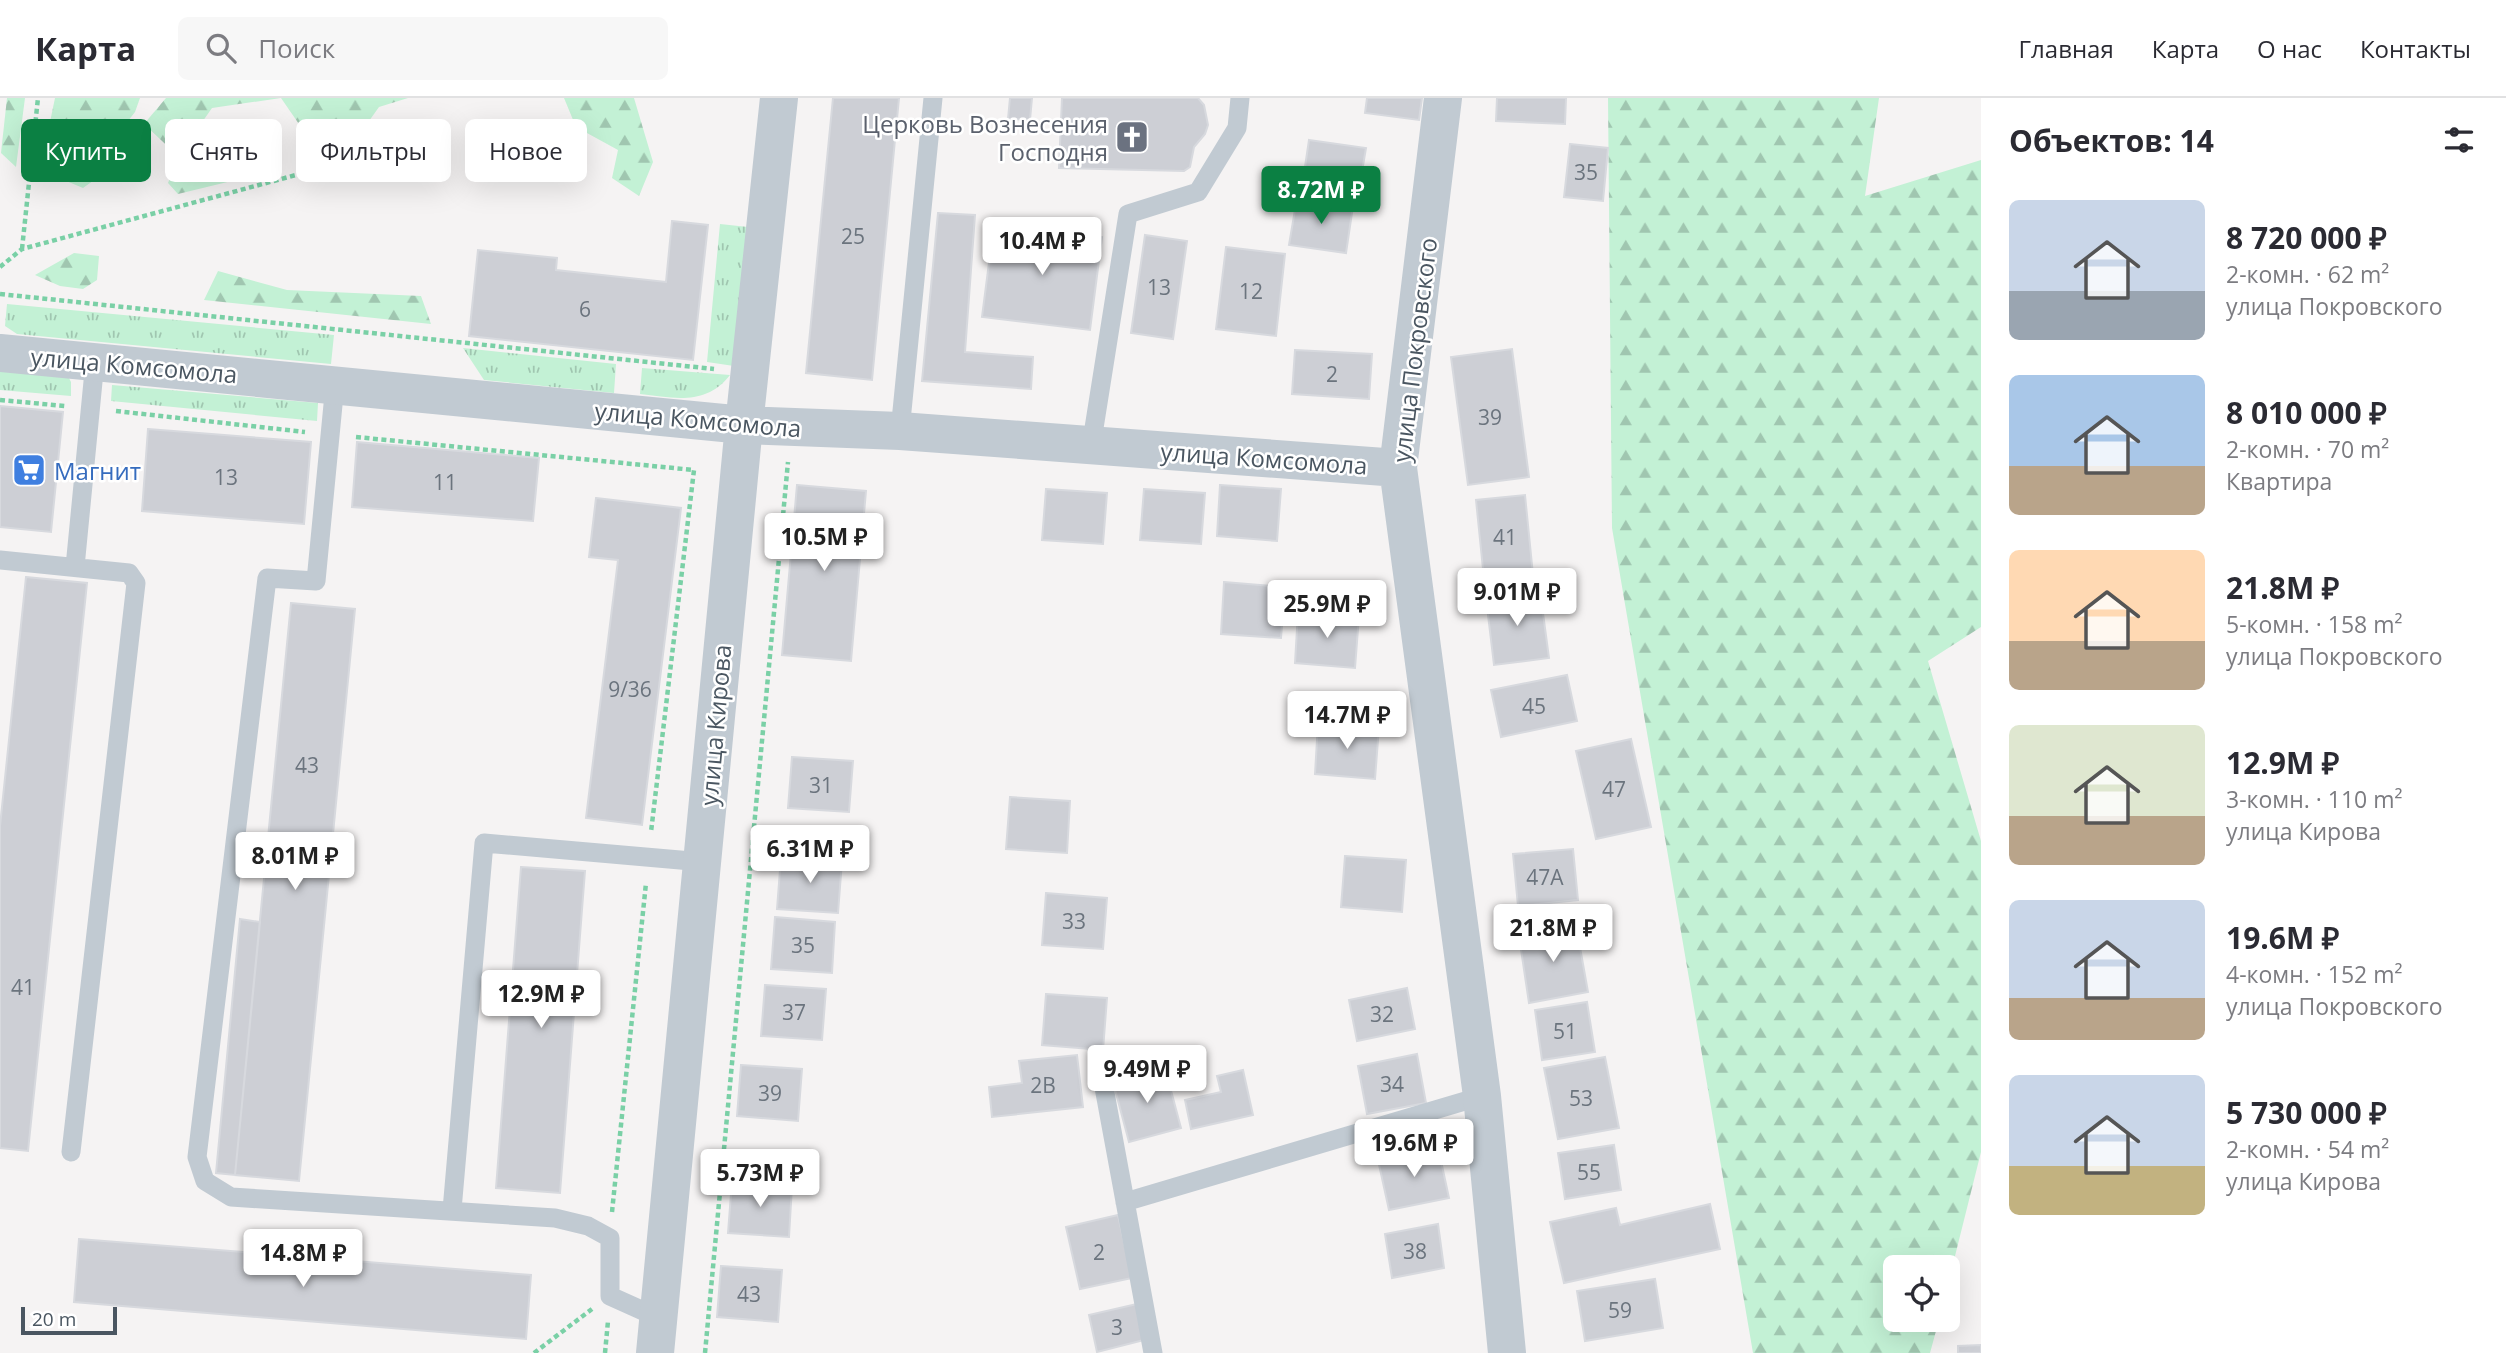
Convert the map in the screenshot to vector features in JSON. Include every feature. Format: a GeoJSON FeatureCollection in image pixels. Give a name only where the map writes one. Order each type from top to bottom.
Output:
{"type":"FeatureCollection","features":[{"type":"Feature","properties":{"kind":"street","name":"улица Кирова"},"geometry":{"type":"LineString","coordinates":[[657,1336],[744,425],[779,98]]}},
{"type":"Feature","properties":{"kind":"street","name":"улица Покровского"},"geometry":{"type":"LineString","coordinates":[[1443,98],[1398,468],[1482,1096],[1507,1353]]}},
{"type":"Feature","properties":{"kind":"street","name":"улица Комсомола"},"geometry":{"type":"LineString","coordinates":[[0,352],[744,425],[900,431],[1398,468]]}},
{"type":"Feature","properties":{"kind":"lane"},"geometry":{"type":"LineString","coordinates":[[900,431],[933,98]]}},
{"type":"Feature","properties":{"kind":"lane"},"geometry":{"type":"LineString","coordinates":[[1091,447],[1128,214],[1198,192],[1237,128],[1240,98]]}},
{"type":"Feature","properties":{"kind":"lane"},"geometry":{"type":"LineString","coordinates":[[75,567],[94,361]]}},
{"type":"Feature","properties":{"kind":"lane"},"geometry":{"type":"LineString","coordinates":[[335,384],[316,581],[267,578],[197,1157],[205,1181],[231,1197],[555,1218],[588,1226],[610,1238],[610,1296],[657,1336]]}},
{"type":"Feature","properties":{"kind":"lane"},"geometry":{"type":"LineString","coordinates":[[0,560],[129,573],[136,583],[71,1152]]}},
{"type":"Feature","properties":{"kind":"lane"},"geometry":{"type":"LineString","coordinates":[[452,1210],[484,843],[703,862]]}},
{"type":"Feature","properties":{"kind":"lane"},"geometry":{"type":"LineString","coordinates":[[1104,1082],[1153,1353]]}},
{"type":"Feature","properties":{"kind":"lane"},"geometry":{"type":"LineString","coordinates":[[1125,1202],[1482,1096]]}},
{"type":"Feature","properties":{"kind":"path"},"geometry":{"type":"LineString","coordinates":[[22,249],[38,98]]}},
{"type":"Feature","properties":{"kind":"path"},"geometry":{"type":"LineString","coordinates":[[0,267],[22,249],[296,175]]}},
{"type":"Feature","properties":{"kind":"path"},"geometry":{"type":"LineString","coordinates":[[0,294],[750,373]]}},
{"type":"Feature","properties":{"kind":"path"},"geometry":{"type":"LineString","coordinates":[[0,400],[694,470],[648,858],[610,1238]]}},
{"type":"Feature","properties":{"kind":"path"},"geometry":{"type":"LineString","coordinates":[[705,1353],[791,428]]}},
{"type":"Feature","properties":{"kind":"path"},"geometry":{"type":"LineString","coordinates":[[534,1353],[610,1296]]}},
{"type":"Feature","properties":{"kind":"green space"},"geometry":{"type":"Polygon","coordinates":[[[7,98],[25,98],[16,167],[1,153],[7,98]]]}},
{"type":"Feature","properties":{"kind":"green space"},"geometry":{"type":"Polygon","coordinates":[[[55,98],[140,98],[130,119],[51,119],[55,98]]]}},
{"type":"Feature","properties":{"kind":"green space"},"geometry":{"type":"Polygon","coordinates":[[[166,98],[281,98],[212,108],[204,119],[165,119],[165,144],[151,131],[151,119],[148,119],[166,98]]]}},
{"type":"Feature","properties":{"kind":"green space"},"geometry":{"type":"Polygon","coordinates":[[[281,98],[408,98],[379,107],[370,119],[296,120],[281,98]]]}},
{"type":"Feature","properties":{"kind":"green space"},"geometry":{"type":"Polygon","coordinates":[[[564,98],[634,98],[653,162],[639,196],[612,178],[618,150],[587,133],[587,119],[573,119],[564,98]]]}},
{"type":"Feature","properties":{"kind":"green space"},"geometry":{"type":"Polygon","coordinates":[[[1608,98],[1879,98],[1865,196],[1981,160],[1981,627],[1928,661],[1981,841],[1981,1152],[1955,1255],[1883,1255],[1883,1332],[1936,1332],[1930,1353],[1753,1353],[1612,528],[1608,98]]]}},
{"type":"Feature","properties":{"kind":"green space"},"geometry":{"type":"Polygon","coordinates":[[[69,182],[91,182],[83,188],[69,182]]]}},
{"type":"Feature","properties":{"kind":"green space"},"geometry":{"type":"Polygon","coordinates":[[[168,182],[228,182],[178,194],[168,182]]]}},
{"type":"Feature","properties":{"kind":"green space"},"geometry":{"type":"Polygon","coordinates":[[[720,224],[748,227],[734,366],[707,362],[720,224]]]}},
{"type":"Feature","properties":{"kind":"green space"},"geometry":{"type":"Polygon","coordinates":[[[74,253],[99,256],[97,280],[83,289],[60,286],[35,275],[74,253]]]}},
{"type":"Feature","properties":{"kind":"green space"},"geometry":{"type":"Polygon","coordinates":[[[218,271],[287,290],[421,296],[431,324],[204,300],[218,271]]]}},
{"type":"Feature","properties":{"kind":"green space"},"geometry":{"type":"Polygon","coordinates":[[[7,304],[334,335],[331,364],[17,334],[5,326],[7,304]]]}},
{"type":"Feature","properties":{"kind":"green space"},"geometry":{"type":"Polygon","coordinates":[[[463,348],[616,364],[614,393],[484,380],[463,348]]]}},
{"type":"Feature","properties":{"kind":"green space"},"geometry":{"type":"Polygon","coordinates":[[[642,368],[730,375],[711,392],[677,398],[640,394],[642,368]]]}},
{"type":"Feature","properties":{"kind":"green space"},"geometry":{"type":"Polygon","coordinates":[[[0,369],[68,376],[71,396],[0,390],[0,369]]]}},
{"type":"Feature","properties":{"kind":"green space"},"geometry":{"type":"Polygon","coordinates":[[[112,385],[318,403],[317,421],[111,401],[112,385]]]}},
{"type":"Feature","properties":{"kind":"building"},"geometry":{"type":"Polygon","coordinates":[[[833,98],[899,98],[872,380],[806,373],[833,98]]]}},
{"type":"Feature","properties":{"kind":"building"},"geometry":{"type":"Polygon","coordinates":[[[1010,98],[1032,98],[1030,120],[1008,119],[1010,98]]]}},
{"type":"Feature","properties":{"kind":"building","name":"Церковь Вознесения Господня"},"geometry":{"type":"Polygon","coordinates":[[[1062,98],[1198,98],[1204,105],[1208,125],[1205,134],[1194,147],[1190,167],[1184,171],[1059,168],[1062,98]]]}},
{"type":"Feature","properties":{"kind":"building"},"geometry":{"type":"Polygon","coordinates":[[[1367,98],[1422,98],[1419,120],[1365,113],[1367,98]]]}},
{"type":"Feature","properties":{"kind":"building"},"geometry":{"type":"Polygon","coordinates":[[[1497,98],[1566,98],[1565,124],[1496,121],[1497,98]]]}},
{"type":"Feature","properties":{"kind":"building"},"geometry":{"type":"Polygon","coordinates":[[[1309,140],[1366,148],[1358,195],[1302,187],[1309,140]]]}},
{"type":"Feature","properties":{"kind":"building"},"geometry":{"type":"Polygon","coordinates":[[[1570,144],[1608,148],[1603,201],[1564,197],[1570,144]]]}},
{"type":"Feature","properties":{"kind":"building"},"geometry":{"type":"Polygon","coordinates":[[[1297,198],[1353,206],[1346,253],[1289,245],[1297,198]]]}},
{"type":"Feature","properties":{"kind":"building"},"geometry":{"type":"Polygon","coordinates":[[[938,213],[975,215],[965,352],[1033,357],[1031,389],[922,381],[938,213]]]}},
{"type":"Feature","properties":{"kind":"building"},"geometry":{"type":"Polygon","coordinates":[[[672,221],[708,225],[693,360],[469,336],[478,250],[557,258],[556,270],[666,282],[672,221]]]}},
{"type":"Feature","properties":{"kind":"building"},"geometry":{"type":"Polygon","coordinates":[[[994,224],[1102,237],[1090,330],[982,317],[994,224]]]}},
{"type":"Feature","properties":{"kind":"building"},"geometry":{"type":"Polygon","coordinates":[[[1145,235],[1187,241],[1173,339],[1131,333],[1145,235]]]}},
{"type":"Feature","properties":{"kind":"building"},"geometry":{"type":"Polygon","coordinates":[[[1226,247],[1285,254],[1276,336],[1216,329],[1226,247]]]}},
{"type":"Feature","properties":{"kind":"building"},"geometry":{"type":"Polygon","coordinates":[[[1512,349],[1529,477],[1468,485],[1451,357],[1512,349]]]}},
{"type":"Feature","properties":{"kind":"building"},"geometry":{"type":"Polygon","coordinates":[[[1295,350],[1372,354],[1369,399],[1292,394],[1295,350]]]}},
{"type":"Feature","properties":{"kind":"building","name":"Магнит"},"geometry":{"type":"Polygon","coordinates":[[[0,406],[63,412],[51,532],[0,527],[0,406]]]}},
{"type":"Feature","properties":{"kind":"building"},"geometry":{"type":"Polygon","coordinates":[[[148,429],[311,442],[304,524],[142,511],[148,429]]]}},
{"type":"Feature","properties":{"kind":"building"},"geometry":{"type":"Polygon","coordinates":[[[357,442],[539,458],[533,521],[352,507],[357,442]]]}},
{"type":"Feature","properties":{"kind":"building"},"geometry":{"type":"Polygon","coordinates":[[[797,485],[866,491],[851,661],[782,655],[797,485]]]}},
{"type":"Feature","properties":{"kind":"building"},"geometry":{"type":"Polygon","coordinates":[[[1220,485],[1281,489],[1277,541],[1217,536],[1220,485]]]}},
{"type":"Feature","properties":{"kind":"building"},"geometry":{"type":"Polygon","coordinates":[[[1046,489],[1107,493],[1103,544],[1042,540],[1046,489]]]}},
{"type":"Feature","properties":{"kind":"building"},"geometry":{"type":"Polygon","coordinates":[[[1144,489],[1205,493],[1201,544],[1140,540],[1144,489]]]}},
{"type":"Feature","properties":{"kind":"building"},"geometry":{"type":"Polygon","coordinates":[[[1525,495],[1533,575],[1484,579],[1476,500],[1525,495]]]}},
{"type":"Feature","properties":{"kind":"building"},"geometry":{"type":"Polygon","coordinates":[[[596,498],[681,508],[642,825],[586,818],[618,560],[589,557],[596,498]]]}},
{"type":"Feature","properties":{"kind":"building"},"geometry":{"type":"Polygon","coordinates":[[[26,577],[87,583],[28,1151],[0,1148],[0,826],[26,577]]]}},
{"type":"Feature","properties":{"kind":"building"},"geometry":{"type":"Polygon","coordinates":[[[1224,582],[1285,587],[1281,638],[1221,634],[1224,582]]]}},
{"type":"Feature","properties":{"kind":"building"},"geometry":{"type":"Polygon","coordinates":[[[1540,591],[1549,658],[1494,665],[1486,598],[1540,591]]]}},
{"type":"Feature","properties":{"kind":"building"},"geometry":{"type":"Polygon","coordinates":[[[291,603],[355,609],[299,1181],[235,1175],[291,603]]]}},
{"type":"Feature","properties":{"kind":"building"},"geometry":{"type":"Polygon","coordinates":[[[1298,612],[1359,616],[1355,668],[1295,663],[1298,612]]]}},
{"type":"Feature","properties":{"kind":"building"},"geometry":{"type":"Polygon","coordinates":[[[1567,675],[1577,721],[1501,737],[1491,690],[1567,675]]]}},
{"type":"Feature","properties":{"kind":"building"},"geometry":{"type":"Polygon","coordinates":[[[1318,723],[1379,727],[1375,779],[1315,774],[1318,723]]]}},
{"type":"Feature","properties":{"kind":"building"},"geometry":{"type":"Polygon","coordinates":[[[1631,739],[1651,827],[1596,839],[1576,751],[1631,739]]]}},
{"type":"Feature","properties":{"kind":"building"},"geometry":{"type":"Polygon","coordinates":[[[792,757],[853,761],[849,812],[788,808],[792,757]]]}},
{"type":"Feature","properties":{"kind":"building"},"geometry":{"type":"Polygon","coordinates":[[[1010,797],[1070,801],[1067,853],[1006,849],[1010,797]]]}},
{"type":"Feature","properties":{"kind":"building"},"geometry":{"type":"Polygon","coordinates":[[[1573,849],[1578,900],[1518,906],[1513,854],[1573,849]]]}},
{"type":"Feature","properties":{"kind":"building"},"geometry":{"type":"Polygon","coordinates":[[[1345,856],[1406,860],[1402,912],[1341,907],[1345,856]]]}},
{"type":"Feature","properties":{"kind":"building"},"geometry":{"type":"Polygon","coordinates":[[[781,857],[842,861],[838,913],[777,909],[781,857]]]}},
{"type":"Feature","properties":{"kind":"building"},"geometry":{"type":"Polygon","coordinates":[[[521,867],[585,871],[560,1193],[496,1188],[521,867]]]}},
{"type":"Feature","properties":{"kind":"building"},"geometry":{"type":"Polygon","coordinates":[[[1046,893],[1107,898],[1103,949],[1042,945],[1046,893]]]}},
{"type":"Feature","properties":{"kind":"building"},"geometry":{"type":"Polygon","coordinates":[[[775,917],[835,922],[832,973],[771,969],[775,917]]]}},
{"type":"Feature","properties":{"kind":"building"},"geometry":{"type":"Polygon","coordinates":[[[240,919],[260,922],[235,1175],[216,1173],[240,919]]]}},
{"type":"Feature","properties":{"kind":"building"},"geometry":{"type":"Polygon","coordinates":[[[1576,925],[1588,992],[1529,1003],[1519,936],[1576,925]]]}},
{"type":"Feature","properties":{"kind":"building"},"geometry":{"type":"Polygon","coordinates":[[[765,985],[826,989],[822,1040],[761,1036],[765,985]]]}},
{"type":"Feature","properties":{"kind":"building"},"geometry":{"type":"Polygon","coordinates":[[[1407,988],[1415,1029],[1357,1041],[1349,1000],[1407,988]]]}},
{"type":"Feature","properties":{"kind":"building"},"geometry":{"type":"Polygon","coordinates":[[[1046,994],[1107,998],[1103,1050],[1042,1045],[1046,994]]]}},
{"type":"Feature","properties":{"kind":"building"},"geometry":{"type":"Polygon","coordinates":[[[1587,1002],[1595,1052],[1542,1060],[1535,1010],[1587,1002]]]}},
{"type":"Feature","properties":{"kind":"building"},"geometry":{"type":"Polygon","coordinates":[[[1417,1054],[1426,1103],[1367,1114],[1358,1066],[1417,1054]]]}},
{"type":"Feature","properties":{"kind":"building"},"geometry":{"type":"Polygon","coordinates":[[[1077,1055],[1083,1107],[992,1117],[989,1087],[1022,1083],[1019,1061],[1077,1055]]]}},
{"type":"Feature","properties":{"kind":"building"},"geometry":{"type":"Polygon","coordinates":[[[1605,1057],[1619,1128],[1558,1139],[1544,1068],[1605,1057]]]}},
{"type":"Feature","properties":{"kind":"building"},"geometry":{"type":"Polygon","coordinates":[[[741,1065],[802,1069],[798,1121],[737,1116],[741,1065]]]}},
{"type":"Feature","properties":{"kind":"building"},"geometry":{"type":"Polygon","coordinates":[[[1165,1068],[1181,1128],[1129,1142],[1113,1082],[1165,1068]]]}},
{"type":"Feature","properties":{"kind":"building"},"geometry":{"type":"Polygon","coordinates":[[[1243,1070],[1253,1115],[1191,1129],[1185,1100],[1221,1092],[1217,1076],[1243,1070]]]}},
{"type":"Feature","properties":{"kind":"building"},"geometry":{"type":"Polygon","coordinates":[[[1614,1145],[1621,1190],[1565,1199],[1558,1153],[1614,1145]]]}},
{"type":"Feature","properties":{"kind":"building"},"geometry":{"type":"Polygon","coordinates":[[[1438,1147],[1449,1198],[1389,1210],[1378,1160],[1438,1147]]]}},
{"type":"Feature","properties":{"kind":"building"},"geometry":{"type":"Polygon","coordinates":[[[732,1181],[792,1186],[789,1237],[728,1233],[732,1181]]]}},
{"type":"Feature","properties":{"kind":"building"},"geometry":{"type":"Polygon","coordinates":[[[1710,1204],[1720,1249],[1564,1283],[1550,1222],[1616,1208],[1620,1225],[1710,1204]]]}},
{"type":"Feature","properties":{"kind":"building"},"geometry":{"type":"Polygon","coordinates":[[[1118,1215],[1132,1278],[1080,1289],[1066,1227],[1118,1215]]]}},
{"type":"Feature","properties":{"kind":"building"},"geometry":{"type":"Polygon","coordinates":[[[1438,1224],[1444,1268],[1392,1278],[1385,1234],[1438,1224]]]}},
{"type":"Feature","properties":{"kind":"building"},"geometry":{"type":"Polygon","coordinates":[[[79,1239],[531,1275],[526,1339],[74,1302],[79,1239]]]}},
{"type":"Feature","properties":{"kind":"building"},"geometry":{"type":"Polygon","coordinates":[[[721,1266],[782,1270],[778,1322],[717,1317],[721,1266]]]}},
{"type":"Feature","properties":{"kind":"building"},"geometry":{"type":"Polygon","coordinates":[[[1655,1279],[1663,1328],[1585,1341],[1577,1291],[1655,1279]]]}},
{"type":"Feature","properties":{"kind":"building"},"geometry":{"type":"Polygon","coordinates":[[[1137,1304],[1144,1340],[1097,1352],[1089,1315],[1137,1304]]]}},
{"type":"Feature","properties":{"kind":"building"},"geometry":{"type":"Polygon","coordinates":[[[1981,1345],[1981,1353],[1958,1353],[1958,1346],[1981,1345]]]}},
{"type":"Feature","properties":{"kind":"place","name":"Церковь Вознесения Господня"},"geometry":{"type":"Point","coordinates":[1132,137]}},
{"type":"Feature","properties":{"kind":"place","name":"Магнит"},"geometry":{"type":"Point","coordinates":[29,470]}}]}
